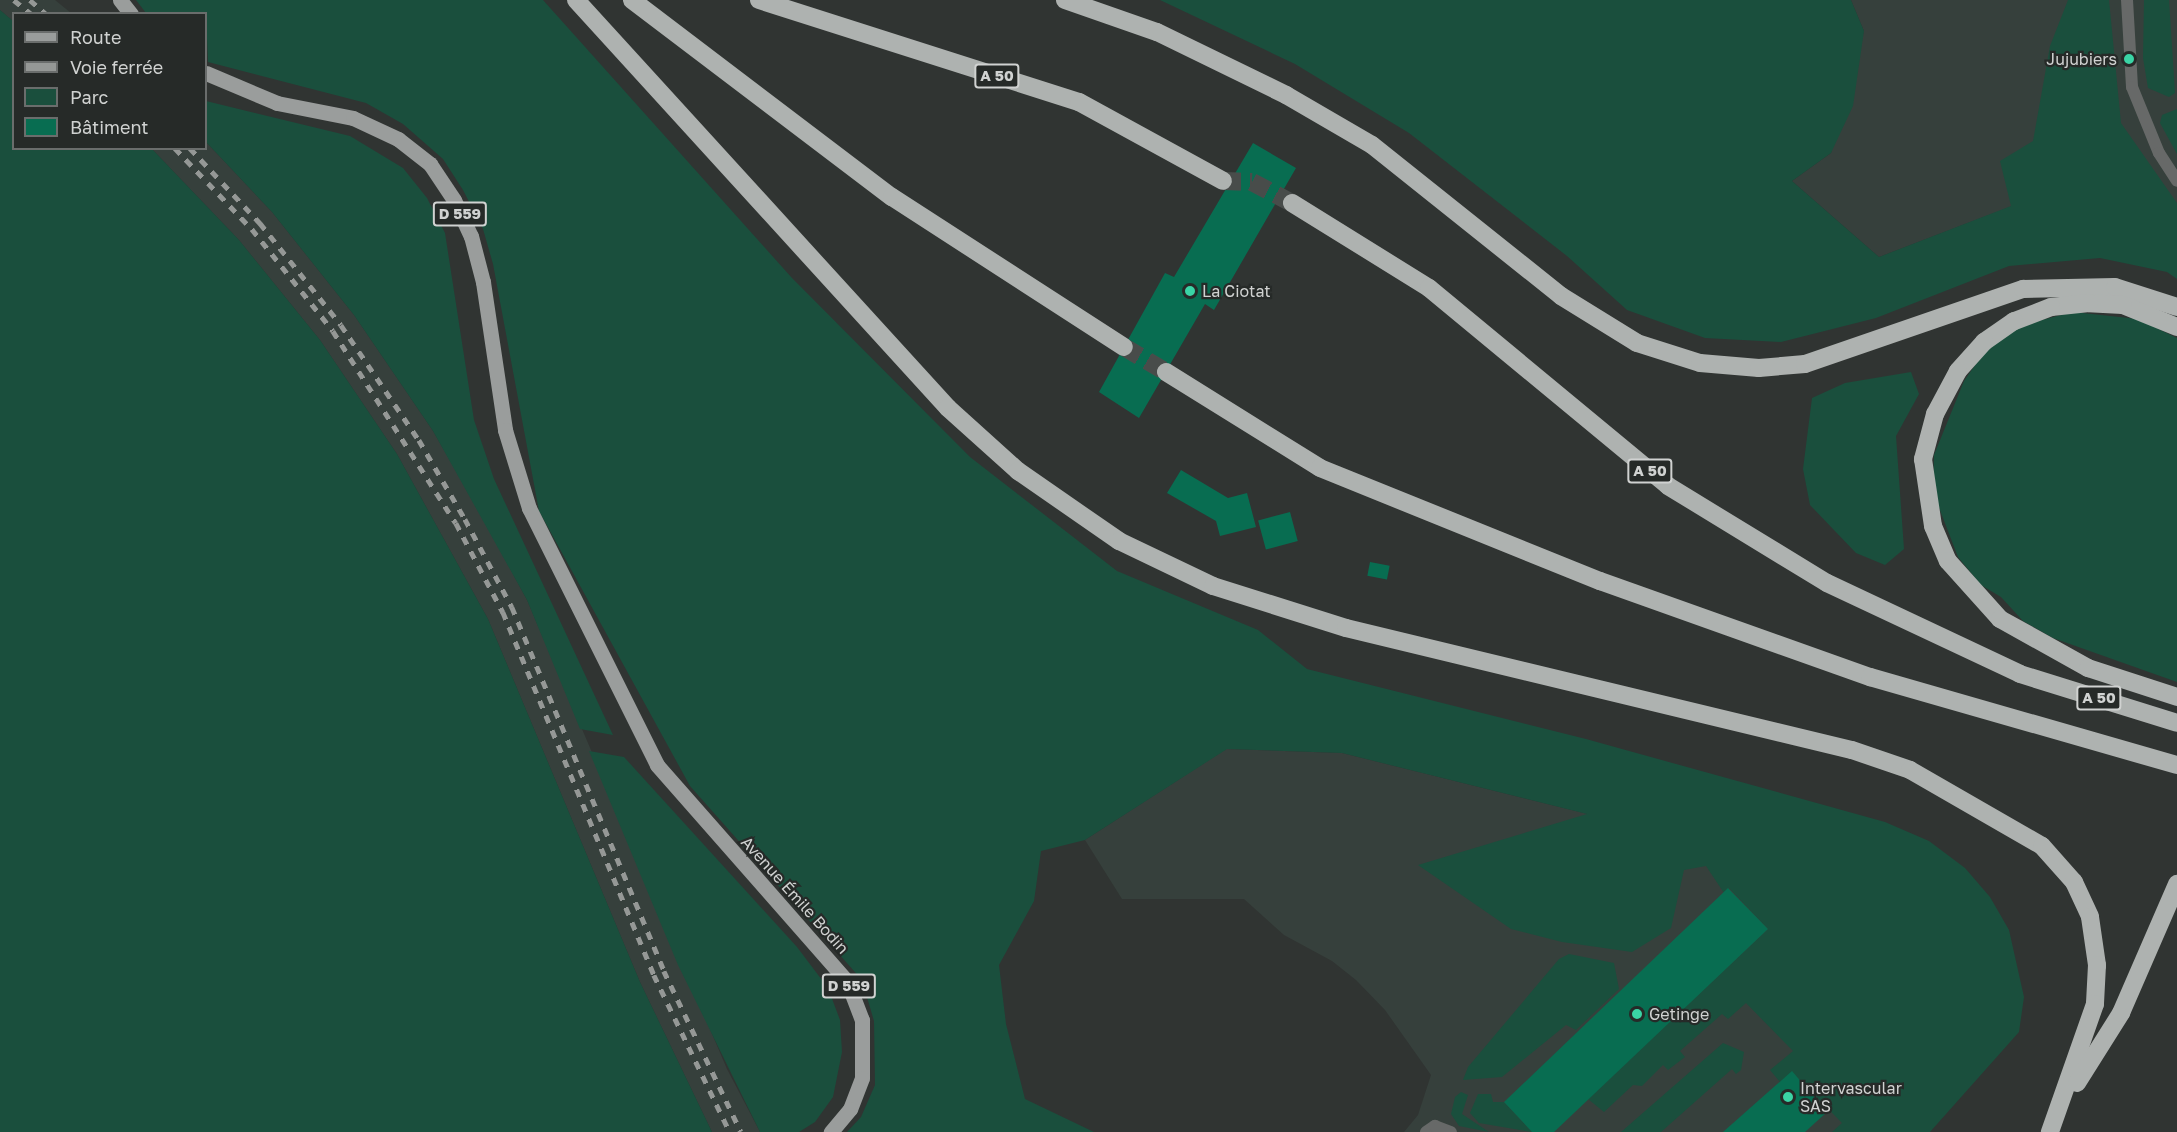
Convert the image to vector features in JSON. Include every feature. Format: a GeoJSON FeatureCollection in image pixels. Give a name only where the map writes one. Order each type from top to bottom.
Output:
{"type":"FeatureCollection","features":[{"type":"Feature","properties":{"kind":"highway"},"geometry":{"type":"LineString","coordinates":[[576,0],[948,408],[1018,471],[1119,541],[1213,586],[1346,628],[1852,750],[1910,770],[2042,846],[2074,882],[2090,917],[2097,965],[2095,1004],[2062,1104],[2050,1132]]}},
{"type":"Feature","properties":{"kind":"highway"},"geometry":{"type":"LineString","coordinates":[[632,0],[892,197],[1124,347]]}},
{"type":"Feature","properties":{"kind":"highway","name":"A 50"},"geometry":{"type":"LineString","coordinates":[[759,0],[1079,102],[1223,181]]}},
{"type":"Feature","properties":{"kind":"highway"},"geometry":{"type":"LineString","coordinates":[[1065,0],[1157,32],[1286,95],[1372,145],[1561,297],[1637,343],[1700,363],[1759,368],[1805,364],[2023,289],[2115,287],[2177,307]]}},
{"type":"Feature","properties":{"kind":"highway","name":"A 50"},"geometry":{"type":"LineString","coordinates":[[1292,203],[1429,288],[1668,486],[1827,583],[2020,674],[2177,723]]}},
{"type":"Feature","properties":{"kind":"highway"},"geometry":{"type":"LineString","coordinates":[[2177,327],[2123,305],[2089,303],[2051,307],[2014,321],[1984,342],[1958,371],[1935,414],[1923,459],[1933,526],[1948,561],[2000,619],[2088,668],[2177,697]]}},
{"type":"Feature","properties":{"kind":"highway"},"geometry":{"type":"LineString","coordinates":[[1166,372],[1320,468],[1600,581],[1870,677],[2177,765]]}},
{"type":"Feature","properties":{"kind":"highway"},"geometry":{"type":"LineString","coordinates":[[2062,1104],[2121,1013],[2177,884]]}},
{"type":"Feature","properties":{"kind":"main road"},"geometry":{"type":"LineString","coordinates":[[120,0],[129,12]]}},
{"type":"Feature","properties":{"kind":"main road","name":"Avenue Émile Bodin"},"geometry":{"type":"LineString","coordinates":[[207,73],[277,103],[353,118],[398,139],[430,164],[471,236],[483,282],[505,430],[529,508],[657,765],[847,981],[862,1020],[862,1078],[850,1109],[831,1132]]}},
{"type":"Feature","properties":{"kind":"street"},"geometry":{"type":"LineString","coordinates":[[2127,0],[2132,87],[2159,153],[2177,182]]}},
{"type":"Feature","properties":{"kind":"street"},"geometry":{"type":"LineString","coordinates":[[1430,1129],[1451,1132]]}},
{"type":"Feature","properties":{"kind":"shaded area"},"geometry":{"type":"Polygon","coordinates":[[[0,0],[55,0],[70,12],[12,12],[12,20],[0,10],[0,0]]]}},
{"type":"Feature","properties":{"kind":"shaded area"},"geometry":{"type":"Polygon","coordinates":[[[1851,0],[2177,0],[2177,220],[2070,184],[1879,257],[1792,181],[1831,153],[1864,31],[1851,0]]]}},
{"type":"Feature","properties":{"kind":"shaded area"},"geometry":{"type":"Polygon","coordinates":[[[207,143],[272,212],[354,315],[433,431],[527,600],[727,1069],[760,1132],[712,1132],[640,982],[488,619],[397,454],[320,340],[239,240],[153,150],[207,150],[207,143]]]}},
{"type":"Feature","properties":{"kind":"shaded area"},"geometry":{"type":"Polygon","coordinates":[[[1226,749],[1342,753],[1588,814],[1738,865],[1783,928],[1850,1132],[1404,1132],[1418,1115],[1431,1075],[1385,1010],[1356,980],[1332,961],[1284,935],[1244,899],[1122,899],[1085,840],[1226,749]]]}},
{"type":"Feature","properties":{"kind":"green space"},"geometry":{"type":"Polygon","coordinates":[[[136,0],[543,0],[792,278],[970,457],[1117,571],[1258,630],[1307,669],[1586,739],[1885,822],[1929,841],[1965,868],[1990,897],[2009,930],[2024,997],[2019,1032],[1930,1132],[1832,1132],[1842,1123],[1792,1072],[1780,1082],[1770,1070],[1793,1051],[1746,1003],[1728,1019],[1722,1014],[1680,1051],[1685,1057],[1668,1070],[1663,1065],[1642,1086],[1633,1085],[1604,1112],[1588,1099],[1768,929],[1729,888],[1724,893],[1706,866],[1684,870],[1671,928],[1632,952],[1562,942],[1511,929],[1418,865],[1587,814],[1342,753],[1227,749],[1085,840],[1041,851],[1034,901],[999,965],[1006,1024],[1025,1099],[1094,1132],[847,1132],[861,1117],[875,1085],[874,1021],[862,980],[690,786],[539,511],[493,264],[483,229],[463,190],[443,159],[403,124],[366,103],[208,62],[207,12],[145,12],[136,0]]]}},
{"type":"Feature","properties":{"kind":"green space"},"geometry":{"type":"Polygon","coordinates":[[[1160,0],[1851,0],[1864,31],[1853,106],[1831,153],[1792,181],[1879,257],[2011,206],[2000,161],[2033,141],[2050,46],[2068,0],[2109,0],[2121,123],[2177,203],[2177,279],[2167,272],[2100,258],[2009,266],[1876,318],[1781,342],[1705,338],[1627,310],[1567,256],[1409,133],[1295,64],[1160,0]]]}},
{"type":"Feature","properties":{"kind":"green space"},"geometry":{"type":"Polygon","coordinates":[[[2144,0],[2169,0],[2175,93],[2169,97],[2148,88],[2143,58],[2144,0]]]}},
{"type":"Feature","properties":{"kind":"green space"},"geometry":{"type":"Polygon","coordinates":[[[0,10],[12,20],[12,150],[153,150],[239,240],[320,340],[397,454],[488,619],[640,982],[712,1132],[0,1132],[0,10]]]}},
{"type":"Feature","properties":{"kind":"green space"},"geometry":{"type":"Polygon","coordinates":[[[207,101],[350,136],[403,168],[427,198],[445,233],[474,420],[494,479],[613,735],[580,729],[527,600],[433,431],[354,315],[272,212],[207,143],[207,101]]]}},
{"type":"Feature","properties":{"kind":"green space"},"geometry":{"type":"Polygon","coordinates":[[[2177,109],[2177,154],[2160,123],[2162,115],[2177,109]]]}},
{"type":"Feature","properties":{"kind":"green space"},"geometry":{"type":"Polygon","coordinates":[[[2073,312],[2138,319],[2177,338],[2177,682],[2053,638],[2023,621],[2001,597],[1981,585],[1958,557],[1933,492],[1934,455],[1964,381],[1987,348],[2015,327],[2073,312]]]}},
{"type":"Feature","properties":{"kind":"green space"},"geometry":{"type":"Polygon","coordinates":[[[1911,372],[1919,394],[1896,436],[1904,549],[1885,565],[1856,553],[1810,505],[1803,469],[1812,398],[1845,383],[1911,372]]]}},
{"type":"Feature","properties":{"kind":"green space"},"geometry":{"type":"Polygon","coordinates":[[[589,751],[624,757],[797,947],[828,988],[840,1020],[842,1052],[833,1097],[815,1122],[799,1132],[760,1132],[678,965],[589,751]]]}},
{"type":"Feature","properties":{"kind":"green space"},"geometry":{"type":"Polygon","coordinates":[[[1569,954],[1614,963],[1619,989],[1576,1030],[1566,1025],[1502,1077],[1463,1080],[1468,1067],[1559,959],[1569,954]]]}},
{"type":"Feature","properties":{"kind":"green space"},"geometry":{"type":"Polygon","coordinates":[[[1723,1043],[1744,1052],[1741,1070],[1736,1074],[1732,1069],[1661,1132],[1621,1132],[1723,1043]]]}},
{"type":"Feature","properties":{"kind":"green space"},"geometry":{"type":"Polygon","coordinates":[[[1461,1092],[1468,1095],[1462,1114],[1489,1132],[1459,1126],[1451,1114],[1455,1097],[1461,1092]]]}},
{"type":"Feature","properties":{"kind":"green space"},"geometry":{"type":"Polygon","coordinates":[[[1478,1094],[1491,1094],[1493,1102],[1504,1102],[1532,1132],[1479,1123],[1470,1113],[1478,1094]]]}},
{"type":"Feature","properties":{"kind":"building","name":"La Ciotat"},"geometry":{"type":"Polygon","coordinates":[[[1253,143],[1296,168],[1214,310],[1205,304],[1139,418],[1099,392],[1165,273],[1174,277],[1253,143]]]}},
{"type":"Feature","properties":{"kind":"building"},"geometry":{"type":"Polygon","coordinates":[[[1181,470],[1228,498],[1247,493],[1256,527],[1220,536],[1216,521],[1167,493],[1181,470]]]}},
{"type":"Feature","properties":{"kind":"building"},"geometry":{"type":"Polygon","coordinates":[[[1290,512],[1298,541],[1266,550],[1258,521],[1290,512]]]}},
{"type":"Feature","properties":{"kind":"building"},"geometry":{"type":"Polygon","coordinates":[[[1370,562],[1390,566],[1387,580],[1367,576],[1370,562]]]}},
{"type":"Feature","properties":{"kind":"building","name":"Getinge"},"geometry":{"type":"Polygon","coordinates":[[[1728,888],[1768,929],[1554,1132],[1532,1132],[1504,1102],[1728,888]]]}},
{"type":"Feature","properties":{"kind":"building","name":"Intervascular SAS"},"geometry":{"type":"Polygon","coordinates":[[[1792,1071],[1827,1112],[1805,1132],[1723,1132],[1792,1071]]]}},
{"type":"Feature","properties":{"kind":"tunnel"},"geometry":{"type":"LineString","coordinates":[[1223,181],[1252,182],[1292,203]]}},
{"type":"Feature","properties":{"kind":"tunnel"},"geometry":{"type":"LineString","coordinates":[[1124,347],[1166,372]]}},
{"type":"Feature","properties":{"kind":"railway"},"geometry":{"type":"LineString","coordinates":[[14,0],[29,12]]}},
{"type":"Feature","properties":{"kind":"railway"},"geometry":{"type":"LineString","coordinates":[[30,0],[44,12]]}},
{"type":"Feature","properties":{"kind":"railway"},"geometry":{"type":"LineString","coordinates":[[177,150],[252,229],[333,331],[456,523],[503,612],[654,975],[730,1132]]}},
{"type":"Feature","properties":{"kind":"railway"},"geometry":{"type":"LineString","coordinates":[[192,150],[260,223],[341,325],[419,440],[465,519],[512,607],[664,971],[741,1132]]}},
{"type":"Feature","properties":{"kind":"place","name":"Jujubiers"},"geometry":{"type":"Point","coordinates":[2129,59]}},
{"type":"Feature","properties":{"kind":"place","name":"La Ciotat"},"geometry":{"type":"Point","coordinates":[1190,291]}},
{"type":"Feature","properties":{"kind":"place","name":"Getinge"},"geometry":{"type":"Point","coordinates":[1637,1014]}},
{"type":"Feature","properties":{"kind":"place","name":"Intervascular SAS"},"geometry":{"type":"Point","coordinates":[1788,1097]}}]}
